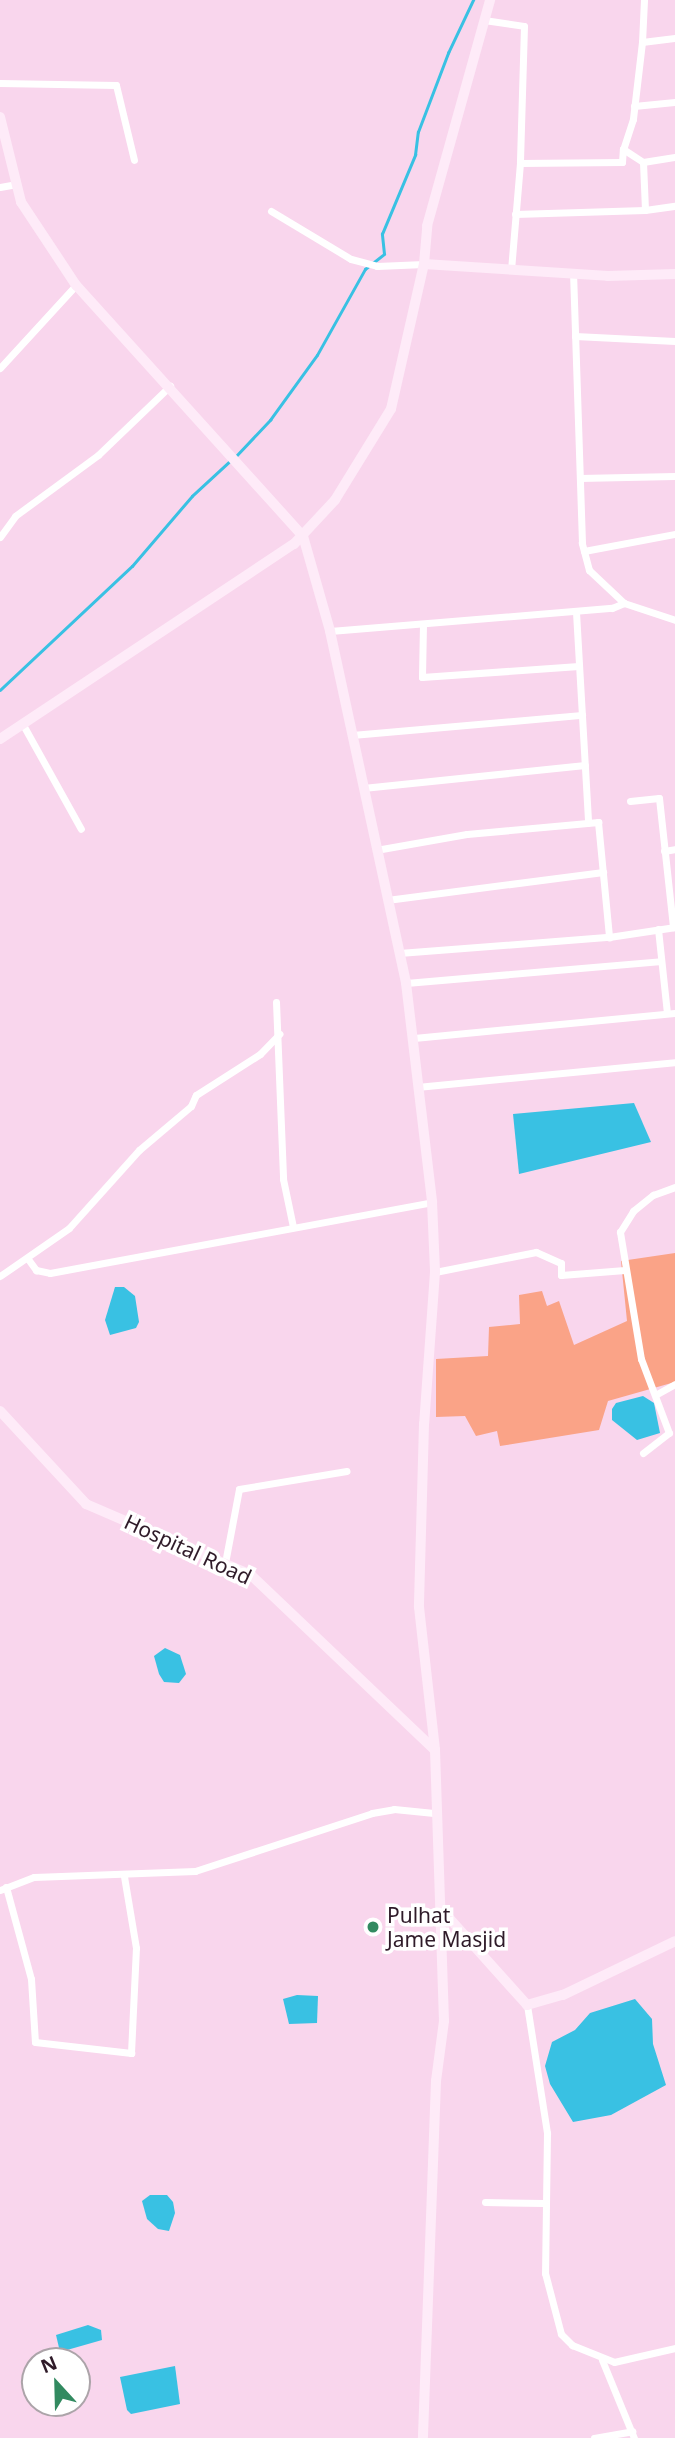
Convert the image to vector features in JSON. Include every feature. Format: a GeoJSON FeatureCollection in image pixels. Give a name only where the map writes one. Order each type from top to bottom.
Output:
{"type":"FeatureCollection","features":[{"type":"Feature","properties":{"kind":"street"},"geometry":{"type":"LineString","coordinates":[[0,739],[303,536],[335,500],[391,409],[424,264],[427,226],[490,0]]}},
{"type":"Feature","properties":{"kind":"street"},"geometry":{"type":"LineString","coordinates":[[520,163],[622,162],[634,106],[644,0]]}},
{"type":"Feature","properties":{"kind":"street"},"geometry":{"type":"LineString","coordinates":[[484,20],[523,26],[520,163],[511,270]]}},
{"type":"Feature","properties":{"kind":"street"},"geometry":{"type":"LineString","coordinates":[[642,42],[675,38]]}},
{"type":"Feature","properties":{"kind":"street"},"geometry":{"type":"LineString","coordinates":[[0,83],[116,85],[134,160]]}},
{"type":"Feature","properties":{"kind":"street"},"geometry":{"type":"LineString","coordinates":[[634,106],[675,102]]}},
{"type":"Feature","properties":{"kind":"street"},"geometry":{"type":"LineString","coordinates":[[0,117],[21,202],[76,285],[303,536],[330,631],[406,983],[432,1202],[435,1272],[424,1424],[419,1606],[435,1750],[434,1812],[441,1909],[444,2021],[436,2081],[424,2438]]}},
{"type":"Feature","properties":{"kind":"street"},"geometry":{"type":"LineString","coordinates":[[623,149],[643,162],[675,157]]}},
{"type":"Feature","properties":{"kind":"street"},"geometry":{"type":"LineString","coordinates":[[643,162],[645,210]]}},
{"type":"Feature","properties":{"kind":"street"},"geometry":{"type":"LineString","coordinates":[[0,187],[17,184]]}},
{"type":"Feature","properties":{"kind":"street"},"geometry":{"type":"LineString","coordinates":[[516,214],[645,210],[675,206]]}},
{"type":"Feature","properties":{"kind":"street"},"geometry":{"type":"LineString","coordinates":[[271,211],[351,259],[377,266],[424,264],[573,274],[675,274]]}},
{"type":"Feature","properties":{"kind":"street"},"geometry":{"type":"LineString","coordinates":[[573,274],[580,478],[584,551],[589,570],[624,603],[675,620]]}},
{"type":"Feature","properties":{"kind":"street"},"geometry":{"type":"LineString","coordinates":[[0,368],[76,285]]}},
{"type":"Feature","properties":{"kind":"street"},"geometry":{"type":"LineString","coordinates":[[575,336],[675,341]]}},
{"type":"Feature","properties":{"kind":"street"},"geometry":{"type":"LineString","coordinates":[[0,537],[15,516],[98,455],[170,386]]}},
{"type":"Feature","properties":{"kind":"street"},"geometry":{"type":"LineString","coordinates":[[580,478],[675,476]]}},
{"type":"Feature","properties":{"kind":"street"},"geometry":{"type":"LineString","coordinates":[[584,551],[675,534]]}},
{"type":"Feature","properties":{"kind":"street"},"geometry":{"type":"LineString","coordinates":[[330,631],[576,612],[624,603]]}},
{"type":"Feature","properties":{"kind":"street"},"geometry":{"type":"LineString","coordinates":[[576,612],[588,823]]}},
{"type":"Feature","properties":{"kind":"street"},"geometry":{"type":"LineString","coordinates":[[423,624],[422,677],[579,666]]}},
{"type":"Feature","properties":{"kind":"street"},"geometry":{"type":"LineString","coordinates":[[352,735],[582,715]]}},
{"type":"Feature","properties":{"kind":"street"},"geometry":{"type":"LineString","coordinates":[[22,723],[81,829]]}},
{"type":"Feature","properties":{"kind":"street"},"geometry":{"type":"LineString","coordinates":[[363,788],[585,765]]}},
{"type":"Feature","properties":{"kind":"street"},"geometry":{"type":"LineString","coordinates":[[399,953],[609,937],[674,927],[659,798],[630,801]]}},
{"type":"Feature","properties":{"kind":"street"},"geometry":{"type":"LineString","coordinates":[[376,850],[467,834],[598,822],[609,937]]}},
{"type":"Feature","properties":{"kind":"street"},"geometry":{"type":"LineString","coordinates":[[664,850],[675,849]]}},
{"type":"Feature","properties":{"kind":"street"},"geometry":{"type":"LineString","coordinates":[[387,900],[603,872]]}},
{"type":"Feature","properties":{"kind":"street"},"geometry":{"type":"LineString","coordinates":[[414,1038],[671,1013],[665,994],[657,929]]}},
{"type":"Feature","properties":{"kind":"street"},"geometry":{"type":"LineString","coordinates":[[406,983],[661,961]]}},
{"type":"Feature","properties":{"kind":"street"},"geometry":{"type":"LineString","coordinates":[[665,994],[675,993]]}},
{"type":"Feature","properties":{"kind":"street"},"geometry":{"type":"LineString","coordinates":[[276,1002],[283,1179],[293,1227]]}},
{"type":"Feature","properties":{"kind":"street"},"geometry":{"type":"LineString","coordinates":[[0,1276],[29,1259],[69,1228],[139,1150],[191,1106],[196,1095],[260,1054],[279,1034]]}},
{"type":"Feature","properties":{"kind":"street"},"geometry":{"type":"LineString","coordinates":[[417,1087],[675,1062]]}},
{"type":"Feature","properties":{"kind":"street"},"geometry":{"type":"LineString","coordinates":[[643,1452],[668,1433],[657,1394],[641,1359],[620,1232],[625,1221],[653,1195],[675,1187]]}},
{"type":"Feature","properties":{"kind":"street"},"geometry":{"type":"LineString","coordinates":[[29,1259],[36,1270],[50,1273],[432,1202]]}},
{"type":"Feature","properties":{"kind":"street"},"geometry":{"type":"LineString","coordinates":[[435,1272],[536,1252],[561,1263],[561,1275],[625,1270]]}},
{"type":"Feature","properties":{"kind":"street"},"geometry":{"type":"LineString","coordinates":[[657,1394],[675,1384]]}},
{"type":"Feature","properties":{"kind":"street","name":"Hospital Road"},"geometry":{"type":"LineString","coordinates":[[0,1411],[86,1504],[251,1575],[435,1750]]}},
{"type":"Feature","properties":{"kind":"street"},"geometry":{"type":"LineString","coordinates":[[225,1563],[239,1489],[346,1471]]}},
{"type":"Feature","properties":{"kind":"street"},"geometry":{"type":"LineString","coordinates":[[124,1876],[136,1948],[131,2053],[35,2042],[31,1979],[3,1889],[34,1877],[124,1876],[195,1871],[372,1813],[394,1809],[434,1812]]}},
{"type":"Feature","properties":{"kind":"street"},"geometry":{"type":"LineString","coordinates":[[441,1909],[527,2005],[547,2133],[544,2203],[548,2296],[561,2334],[572,2345],[601,2360],[614,2362],[675,2348]]}},
{"type":"Feature","properties":{"kind":"street"},"geometry":{"type":"LineString","coordinates":[[527,2005],[563,1995],[675,1941]]}},
{"type":"Feature","properties":{"kind":"street"},"geometry":{"type":"LineString","coordinates":[[485,2202],[544,2203]]}},
{"type":"Feature","properties":{"kind":"street"},"geometry":{"type":"LineString","coordinates":[[595,2438],[633,2434],[601,2360]]}},
{"type":"Feature","properties":{"kind":"shaded area"},"geometry":{"type":"Polygon","coordinates":[[[675,1253],[675,1382],[608,1401],[599,1430],[500,1446],[497,1431],[476,1436],[465,1416],[436,1417],[436,1359],[488,1356],[489,1327],[520,1324],[519,1295],[542,1291],[547,1306],[559,1301],[574,1345],[627,1321],[621,1261],[675,1253]]]}},
{"type":"Feature","properties":{"kind":"water"},"geometry":{"type":"Polygon","coordinates":[[[634,1103],[651,1142],[519,1174],[513,1114],[634,1103]]]}},
{"type":"Feature","properties":{"kind":"water"},"geometry":{"type":"Polygon","coordinates":[[[115,1287],[124,1287],[135,1296],[139,1322],[136,1328],[110,1335],[105,1320],[115,1287]]]}},
{"type":"Feature","properties":{"kind":"water"},"geometry":{"type":"Polygon","coordinates":[[[643,1396],[654,1403],[660,1433],[637,1440],[612,1420],[612,1409],[616,1403],[643,1396]]]}},
{"type":"Feature","properties":{"kind":"water"},"geometry":{"type":"Polygon","coordinates":[[[165,1648],[180,1655],[186,1674],[179,1683],[164,1682],[159,1674],[154,1656],[165,1648]]]}},
{"type":"Feature","properties":{"kind":"water"},"geometry":{"type":"Polygon","coordinates":[[[297,1995],[318,1996],[317,2023],[289,2024],[283,1999],[297,1995]]]}},
{"type":"Feature","properties":{"kind":"water"},"geometry":{"type":"Polygon","coordinates":[[[635,1999],[652,2019],[653,2044],[666,2085],[611,2115],[573,2122],[550,2084],[545,2066],[552,2042],[575,2030],[590,2013],[635,1999]]]}},
{"type":"Feature","properties":{"kind":"water"},"geometry":{"type":"Polygon","coordinates":[[[150,2195],[167,2195],[173,2202],[175,2213],[169,2231],[158,2229],[147,2219],[142,2201],[150,2195]]]}},
{"type":"Feature","properties":{"kind":"water"},"geometry":{"type":"Polygon","coordinates":[[[88,2325],[101,2330],[102,2340],[78,2347],[59,2347],[56,2335],[88,2325]]]}},
{"type":"Feature","properties":{"kind":"water"},"geometry":{"type":"Polygon","coordinates":[[[175,2366],[180,2404],[131,2414],[127,2410],[120,2377],[175,2366]]]}},
{"type":"Feature","properties":{"kind":"waterway"},"geometry":{"type":"LineString","coordinates":[[236,456],[270,420],[317,355],[365,269],[384,254],[382,234],[415,155],[418,132],[448,53],[473,0]]}},
{"type":"Feature","properties":{"kind":"waterway"},"geometry":{"type":"LineString","coordinates":[[0,690],[132,566],[192,496],[231,460]]}},
{"type":"Feature","properties":{"kind":"place","name":"Pulhat Jame Masjid"},"geometry":{"type":"Point","coordinates":[373,1927]}}]}
